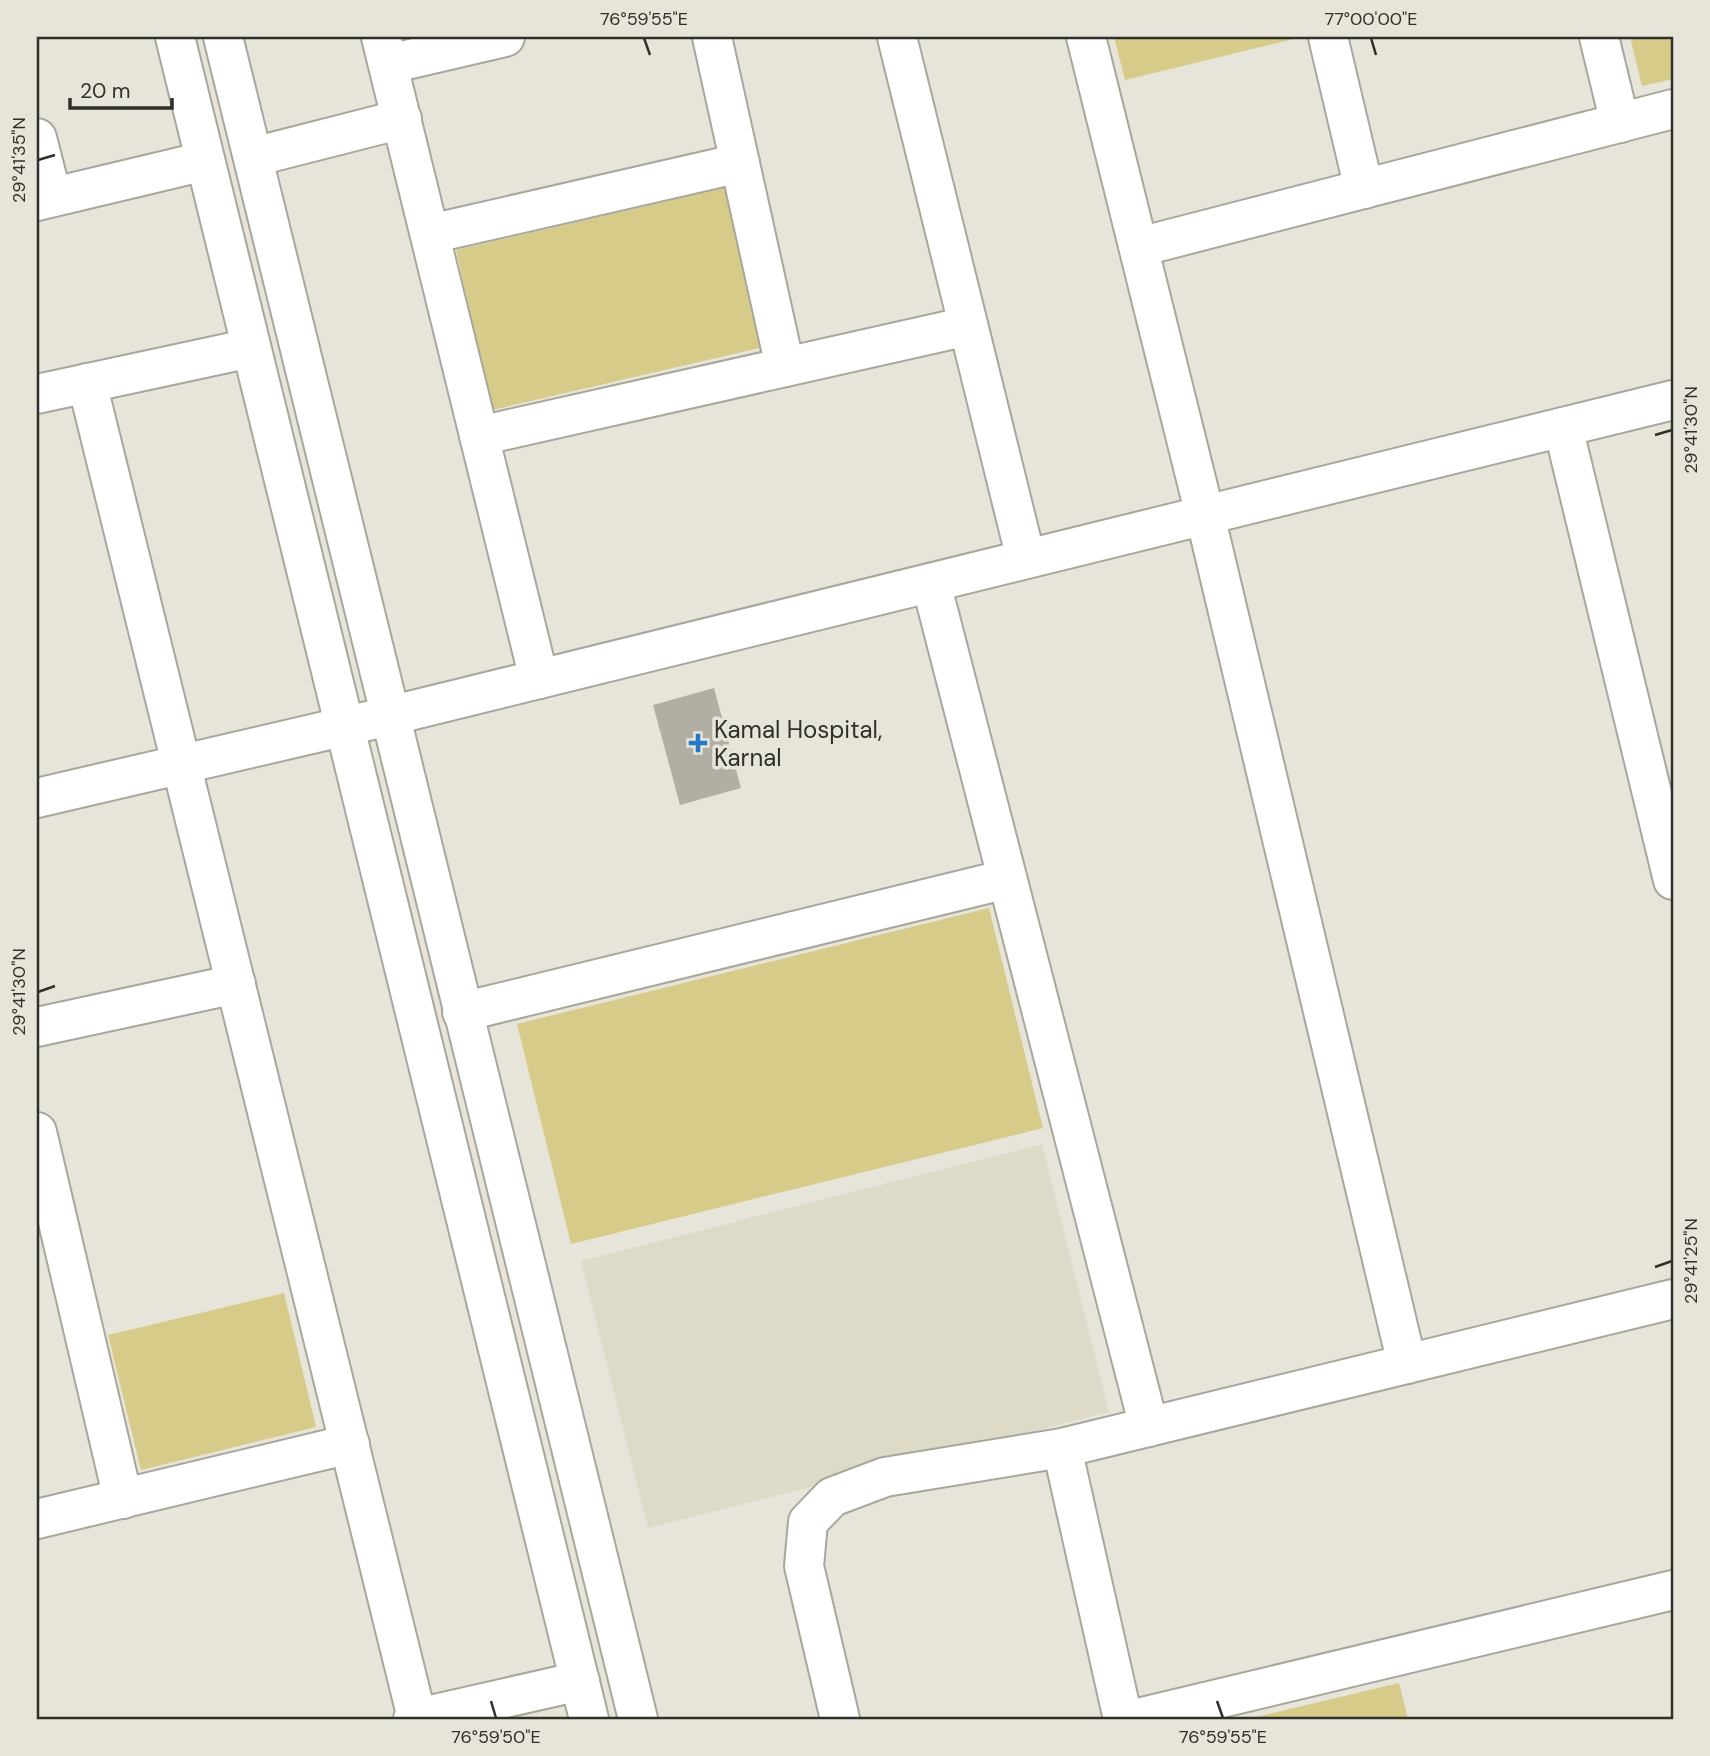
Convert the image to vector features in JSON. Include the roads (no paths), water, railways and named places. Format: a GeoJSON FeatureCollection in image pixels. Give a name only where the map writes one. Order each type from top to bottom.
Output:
{"type":"FeatureCollection","features":[{"type":"Feature","properties":{"kind":"street"},"geometry":{"type":"LineString","coordinates":[[175,37],[589,1719]]}},
{"type":"Feature","properties":{"kind":"street"},"geometry":{"type":"LineString","coordinates":[[222,37],[638,1719]]}},
{"type":"Feature","properties":{"kind":"street"},"geometry":{"type":"LineString","coordinates":[[505,37],[385,50],[538,679]]}},
{"type":"Feature","properties":{"kind":"street"},"geometry":{"type":"LineString","coordinates":[[712,37],[785,368]]}},
{"type":"Feature","properties":{"kind":"street"},"geometry":{"type":"LineString","coordinates":[[897,37],[1026,559]]}},
{"type":"Feature","properties":{"kind":"street"},"geometry":{"type":"LineString","coordinates":[[1086,37],[1205,515],[1408,1364]]}},
{"type":"Feature","properties":{"kind":"street"},"geometry":{"type":"LineString","coordinates":[[1328,37],[1364,189]]}},
{"type":"Feature","properties":{"kind":"street"},"geometry":{"type":"LineString","coordinates":[[1599,37],[1620,123]]}},
{"type":"Feature","properties":{"kind":"street"},"geometry":{"type":"LineString","coordinates":[[1139,247],[1673,109]]}},
{"type":"Feature","properties":{"kind":"street"},"geometry":{"type":"LineString","coordinates":[[253,157],[402,119]]}},
{"type":"Feature","properties":{"kind":"street"},"geometry":{"type":"LineString","coordinates":[[37,138],[44,199],[205,161]]}},
{"type":"Feature","properties":{"kind":"street"},"geometry":{"type":"LineString","coordinates":[[430,234],[740,163]]}},
{"type":"Feature","properties":{"kind":"street"},"geometry":{"type":"LineString","coordinates":[[479,436],[968,326]]}},
{"type":"Feature","properties":{"kind":"street"},"geometry":{"type":"LineString","coordinates":[[37,394],[251,348]]}},
{"type":"Feature","properties":{"kind":"street"},"geometry":{"type":"LineString","coordinates":[[87,383],[350,1444],[415,1719],[580,1681]]}},
{"type":"Feature","properties":{"kind":"street"},"geometry":{"type":"LineString","coordinates":[[37,798],[389,716],[1673,400]]}},
{"type":"Feature","properties":{"kind":"street"},"geometry":{"type":"LineString","coordinates":[[1563,427],[1673,880]]}},
{"type":"Feature","properties":{"kind":"street"},"geometry":{"type":"LineString","coordinates":[[931,583],[1149,1427]]}},
{"type":"Feature","properties":{"kind":"street"},"geometry":{"type":"LineString","coordinates":[[462,1012],[1007,879]]}},
{"type":"Feature","properties":{"kind":"street"},"geometry":{"type":"LineString","coordinates":[[37,1027],[236,984]]}},
{"type":"Feature","properties":{"kind":"street"},"geometry":{"type":"LineString","coordinates":[[37,1132],[123,1499]]}},
{"type":"Feature","properties":{"kind":"street"},"geometry":{"type":"LineString","coordinates":[[840,1719],[804,1566],[808,1522],[832,1497],[885,1478],[1062,1448],[1673,1299]]}},
{"type":"Feature","properties":{"kind":"street"},"geometry":{"type":"LineString","coordinates":[[37,1519],[350,1444]]}},
{"type":"Feature","properties":{"kind":"street"},"geometry":{"type":"LineString","coordinates":[[1062,1448],[1123,1719]]}},
{"type":"Feature","properties":{"kind":"street"},"geometry":{"type":"LineString","coordinates":[[1134,1719],[1673,1590]]}},
{"type":"Feature","properties":{"kind":"place","name":"Kamal Hospital, Karnal"},"geometry":{"type":"Point","coordinates":[698,743]}}]}
